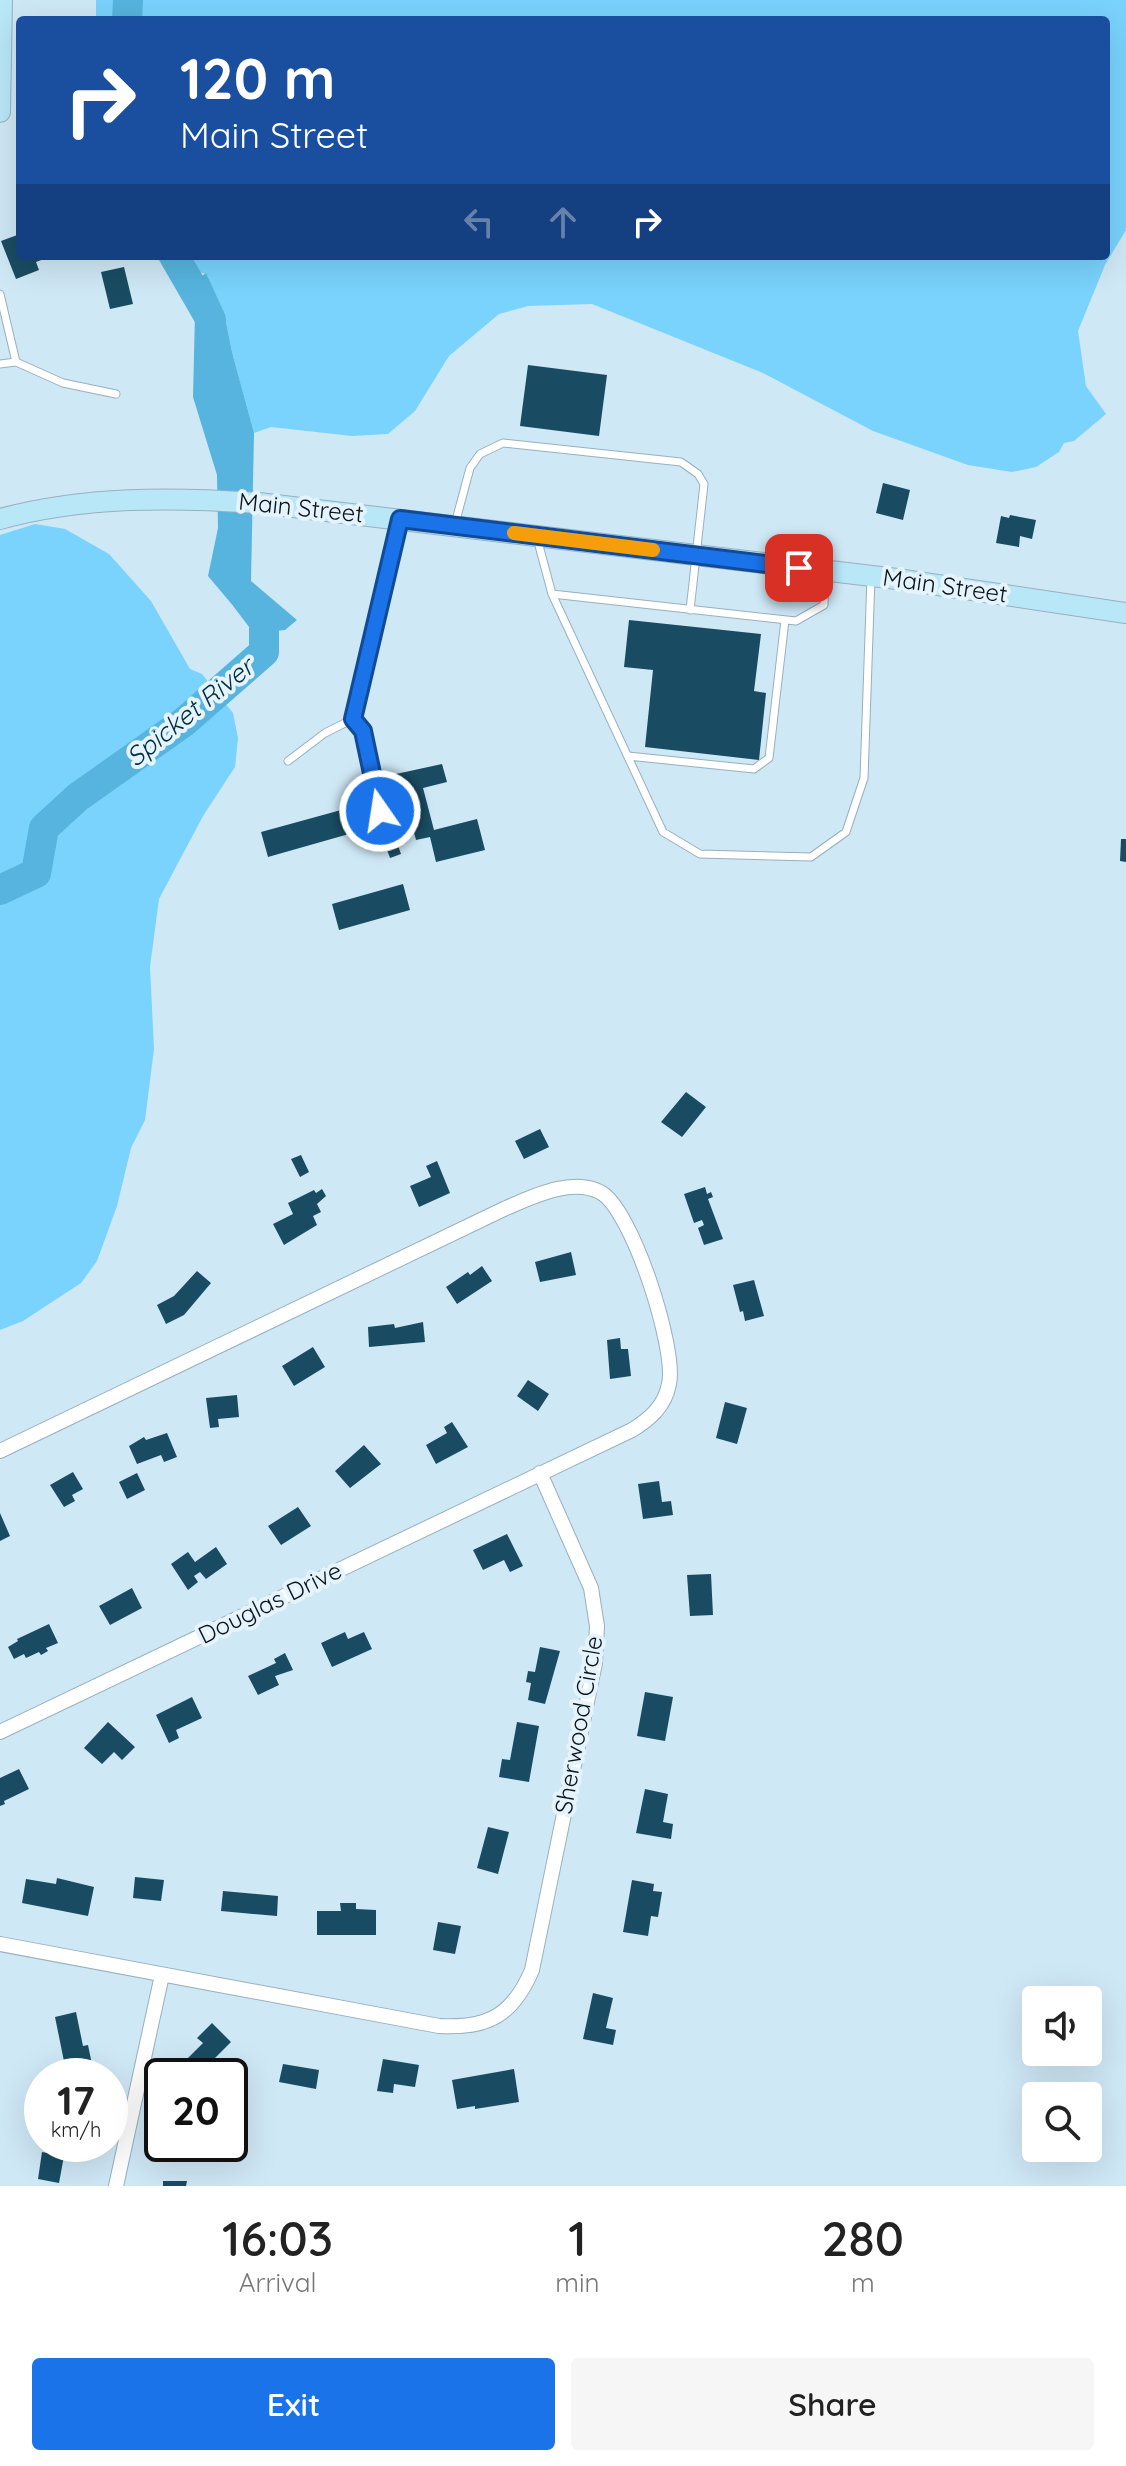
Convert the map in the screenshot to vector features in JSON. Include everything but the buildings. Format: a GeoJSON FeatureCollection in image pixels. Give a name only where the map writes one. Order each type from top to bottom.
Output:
{"type":"FeatureCollection","features":[{"type":"Feature","properties":{"kind":"main road"},"geometry":{"type":"LineString","coordinates":[[0,112],[2,0]]}},
{"type":"Feature","properties":{"kind":"main road","name":"Main Street"},"geometry":{"type":"LineString","coordinates":[[0,519],[93,502],[212,499],[871,576],[1126,613]]}},
{"type":"Feature","properties":{"kind":"street"},"geometry":{"type":"LineString","coordinates":[[0,1451],[506,1208],[542,1194],[581,1187],[600,1191],[615,1204],[625,1220],[661,1324],[671,1369],[669,1384],[660,1406],[648,1420],[540,1473]]}},
{"type":"Feature","properties":{"kind":"street","name":"Douglas Drive"},"geometry":{"type":"LineString","coordinates":[[0,1732],[540,1473]]}},
{"type":"Feature","properties":{"kind":"street","name":"Sherwood Circle"},"geometry":{"type":"LineString","coordinates":[[0,1944],[439,2026],[478,2025],[497,2017],[513,2004],[532,1970],[595,1663],[597,1626],[591,1588],[540,1473]]}},
{"type":"Feature","properties":{"kind":"street"},"geometry":{"type":"LineString","coordinates":[[116,2186],[162,1975]]}},
{"type":"Feature","properties":{"kind":"lane"},"geometry":{"type":"LineString","coordinates":[[0,294],[16,362]]}},
{"type":"Feature","properties":{"kind":"lane"},"geometry":{"type":"LineString","coordinates":[[0,364],[16,362],[63,383],[116,394]]}},
{"type":"Feature","properties":{"kind":"lane"},"geometry":{"type":"LineString","coordinates":[[454,526],[470,468],[480,454],[503,443],[681,462],[698,474],[704,484],[690,610]]}},
{"type":"Feature","properties":{"kind":"lane"},"geometry":{"type":"LineString","coordinates":[[353,719],[400,519]]}},
{"type":"Feature","properties":{"kind":"lane"},"geometry":{"type":"LineString","coordinates":[[537,536],[552,594],[663,832],[700,854],[811,857],[846,832],[864,778],[871,576]]}},
{"type":"Feature","properties":{"kind":"lane"},"geometry":{"type":"LineString","coordinates":[[552,594],[796,621],[824,605],[825,571]]}},
{"type":"Feature","properties":{"kind":"lane"},"geometry":{"type":"LineString","coordinates":[[628,756],[754,769],[769,758],[785,620]]}},
{"type":"Feature","properties":{"kind":"lane"},"geometry":{"type":"LineString","coordinates":[[288,761],[325,733],[353,719]]}},
{"type":"Feature","properties":{"kind":"lane"},"geometry":{"type":"LineString","coordinates":[[353,719],[363,731],[380,811],[371,838]]}},
{"type":"Feature","properties":{"kind":"shaded area"},"geometry":{"type":"Polygon","coordinates":[[[96,0],[1126,0],[1126,230],[1110,257],[1110,16],[96,16],[96,0]]]}},
{"type":"Feature","properties":{"kind":"shaded area"},"geometry":{"type":"Polygon","coordinates":[[[158,260],[1108,260],[1078,331],[1086,386],[1106,414],[1036,467],[1012,472],[968,465],[873,431],[763,373],[592,304],[528,306],[499,314],[449,356],[415,411],[388,434],[352,436],[271,427],[254,433],[224,312],[206,274],[158,260]]]}},
{"type":"Feature","properties":{"kind":"shaded area"},"geometry":{"type":"Polygon","coordinates":[[[206,273],[224,312],[254,433],[251,581],[297,620],[285,630],[256,633],[208,576],[218,528],[217,475],[193,397],[195,312],[185,289],[206,273]]]}},
{"type":"Feature","properties":{"kind":"shaded area"},"geometry":{"type":"Polygon","coordinates":[[[35,524],[65,529],[109,554],[151,601],[190,669],[202,674],[233,713],[238,738],[235,767],[203,816],[159,899],[150,967],[154,1049],[145,1120],[131,1148],[117,1206],[97,1261],[81,1283],[23,1321],[0,1330],[0,535],[35,524]]]}},
{"type":"Feature","properties":{"kind":"waterway","name":"Spicket River"},"geometry":{"type":"LineString","coordinates":[[127,16],[128,0]]}},
{"type":"Feature","properties":{"kind":"waterway","name":"Spicket River"},"geometry":{"type":"LineString","coordinates":[[176,260],[211,320]]}},
{"type":"Feature","properties":{"kind":"waterway","name":"Spicket River"},"geometry":{"type":"LineString","coordinates":[[0,890],[36,873],[44,828],[78,797],[184,722],[264,652],[264,622],[246,598]]}},
{"type":"Feature","properties":{"kind":"slow traffic"},"geometry":{"type":"LineString","coordinates":[[514,533],[653,550]]}},
{"type":"Feature","properties":{"kind":"route"},"geometry":{"type":"LineString","coordinates":[[380,811],[363,731],[353,719],[400,519],[799,568]]}}]}
